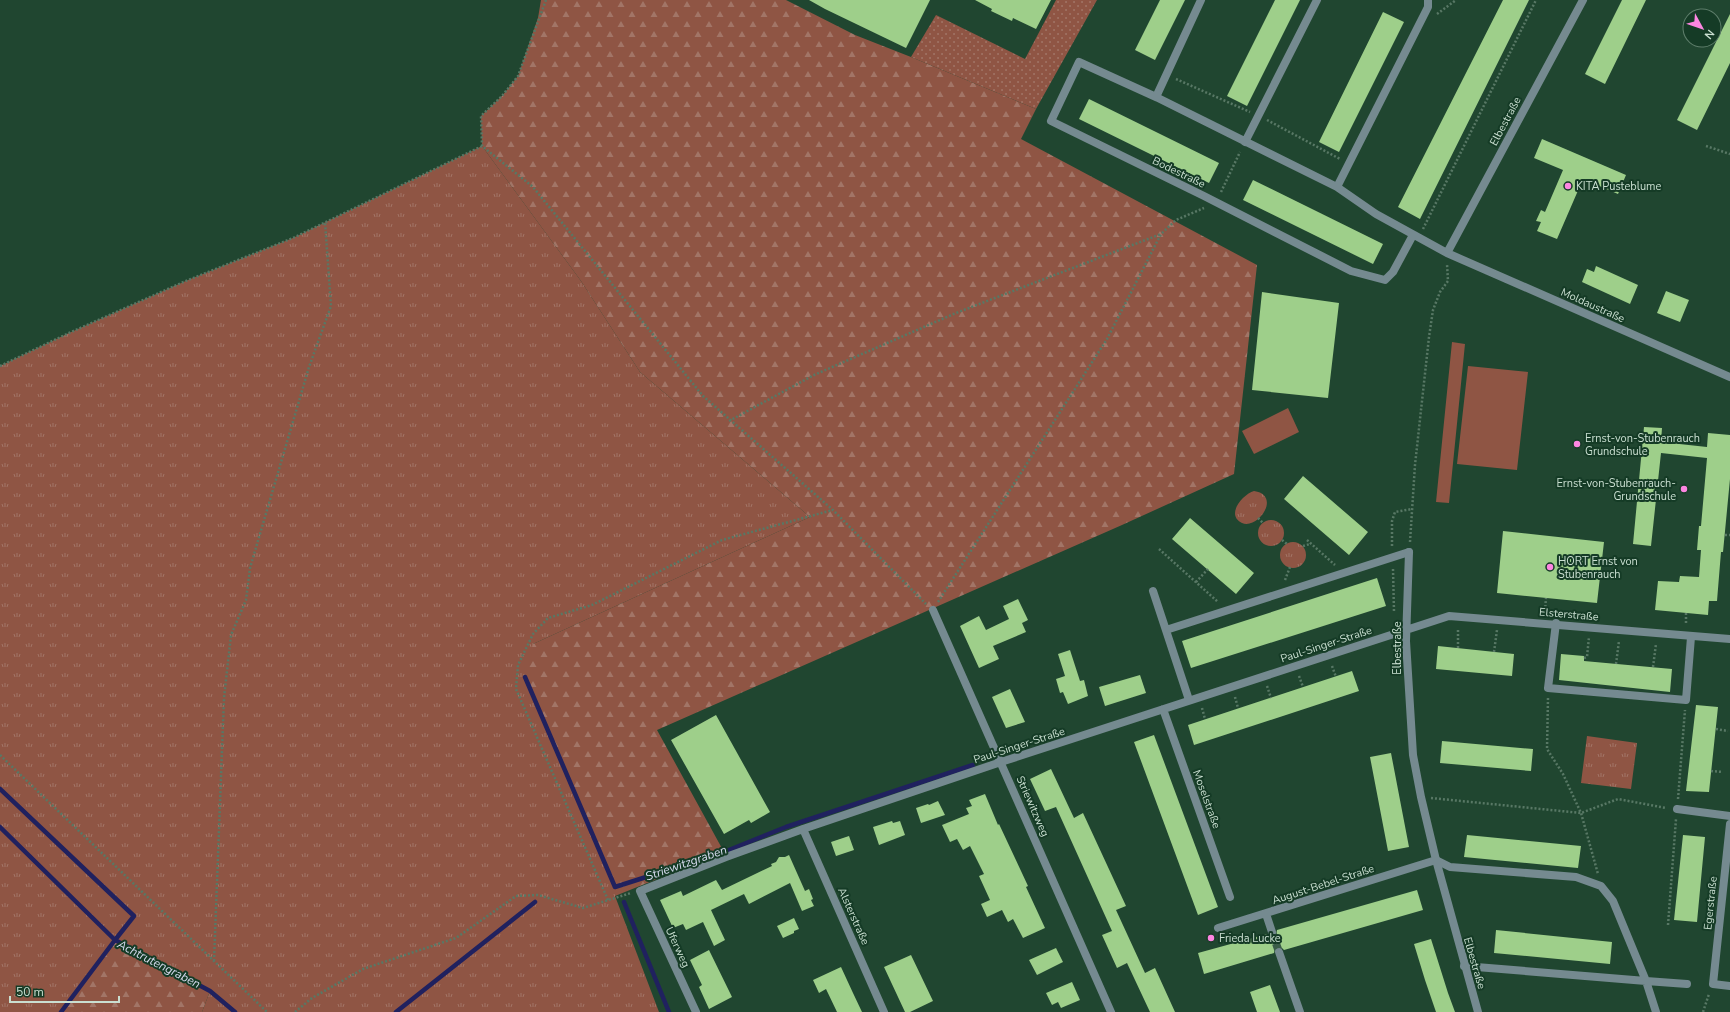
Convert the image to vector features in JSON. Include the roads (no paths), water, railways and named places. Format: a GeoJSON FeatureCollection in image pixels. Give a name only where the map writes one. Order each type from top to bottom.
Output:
{"type":"FeatureCollection","features":[{"type":"Feature","properties":{"kind":"street"},"geometry":{"type":"LineString","coordinates":[[1156,97],[1201,0]]}},
{"type":"Feature","properties":{"kind":"street"},"geometry":{"type":"LineString","coordinates":[[1245,142],[1317,0]]}},
{"type":"Feature","properties":{"kind":"street"},"geometry":{"type":"LineString","coordinates":[[1337,187],[1428,7],[1428,0]]}},
{"type":"Feature","properties":{"kind":"street","name":"Elbestraße"},"geometry":{"type":"LineString","coordinates":[[1447,253],[1583,0]]}},
{"type":"Feature","properties":{"kind":"street","name":"Bodestraße"},"geometry":{"type":"LineString","coordinates":[[1416,236],[1393,272],[1385,280],[1351,271],[1216,202],[1051,121],[1079,62],[1156,97],[1337,187],[1376,214],[1447,253]]}},
{"type":"Feature","properties":{"kind":"street","name":"Moldaustraße"},"geometry":{"type":"LineString","coordinates":[[1447,253],[1730,377]]}},
{"type":"Feature","properties":{"kind":"street","name":"Elbestraße"},"geometry":{"type":"LineString","coordinates":[[1166,630],[1409,552],[1406,641],[1412,736],[1421,797],[1464,966],[1478,1012]]}},
{"type":"Feature","properties":{"kind":"street"},"geometry":{"type":"LineString","coordinates":[[1153,591],[1189,700]]}},
{"type":"Feature","properties":{"kind":"street","name":"Striewitzweg"},"geometry":{"type":"LineString","coordinates":[[933,610],[1112,1012]]}},
{"type":"Feature","properties":{"kind":"street","name":"Elsterstraße"},"geometry":{"type":"LineString","coordinates":[[1407,629],[1449,616],[1730,640]]}},
{"type":"Feature","properties":{"kind":"street"},"geometry":{"type":"LineString","coordinates":[[1556,624],[1548,688],[1686,700],[1691,637]]}},
{"type":"Feature","properties":{"kind":"street","name":"Paul-Singer-Straße"},"geometry":{"type":"LineString","coordinates":[[640,891],[726,857],[803,829],[1001,762],[1407,629]]}},
{"type":"Feature","properties":{"kind":"street","name":"Moselstraße"},"geometry":{"type":"LineString","coordinates":[[1164,709],[1230,897]]}},
{"type":"Feature","properties":{"kind":"street"},"geometry":{"type":"LineString","coordinates":[[1677,809],[1730,816]]}},
{"type":"Feature","properties":{"kind":"street","name":"Egerstraße"},"geometry":{"type":"LineString","coordinates":[[1730,824],[1713,984],[1730,986]]}},
{"type":"Feature","properties":{"kind":"street","name":"Alsterstraße"},"geometry":{"type":"LineString","coordinates":[[803,829],[884,1012]]}},
{"type":"Feature","properties":{"kind":"street"},"geometry":{"type":"LineString","coordinates":[[1436,860],[1450,867],[1576,877],[1601,886],[1613,901],[1646,981],[1656,1012]]}},
{"type":"Feature","properties":{"kind":"street","name":"August-Bebel-Straße"},"geometry":{"type":"LineString","coordinates":[[1218,928],[1436,860]]}},
{"type":"Feature","properties":{"kind":"street","name":"Uferweg"},"geometry":{"type":"LineString","coordinates":[[640,891],[696,1012]]}},
{"type":"Feature","properties":{"kind":"street"},"geometry":{"type":"LineString","coordinates":[[1266,914],[1272,932]]}},
{"type":"Feature","properties":{"kind":"street"},"geometry":{"type":"LineString","coordinates":[[1279,952],[1300,1012]]}},
{"type":"Feature","properties":{"kind":"street"},"geometry":{"type":"LineString","coordinates":[[1464,966],[1687,984]]}},
{"type":"Feature","properties":{"kind":"waterway","name":"Striewitzgraben"},"geometry":{"type":"LineString","coordinates":[[525,677],[615,887],[724,852],[786,827],[973,765]]}},
{"type":"Feature","properties":{"kind":"waterway"},"geometry":{"type":"LineString","coordinates":[[0,789],[134,916],[115,940],[0,827]]}},
{"type":"Feature","properties":{"kind":"waterway"},"geometry":{"type":"LineString","coordinates":[[396,1012],[535,902]]}},
{"type":"Feature","properties":{"kind":"waterway","name":"Striewitzgraben"},"geometry":{"type":"LineString","coordinates":[[624,902],[669,1012]]}},
{"type":"Feature","properties":{"kind":"waterway","name":"Achtrutengraben"},"geometry":{"type":"LineString","coordinates":[[61,1012],[115,940],[210,991],[235,1012]]}},
{"type":"Feature","properties":{"kind":"tunnel"},"geometry":{"type":"LineString","coordinates":[[1272,932],[1279,952]]}},
{"type":"Feature","properties":{"kind":"place","name":"KITA Pusteblume"},"geometry":{"type":"Point","coordinates":[1568,186]}},
{"type":"Feature","properties":{"kind":"place","name":"Ernst-von-Stubenrauch Grundschule"},"geometry":{"type":"Point","coordinates":[1577,444]}},
{"type":"Feature","properties":{"kind":"place","name":"Ernst-von-Stubenrauch- Grundschule"},"geometry":{"type":"Point","coordinates":[1684,489]}},
{"type":"Feature","properties":{"kind":"place","name":"HORT Ernst von Stubenrauch"},"geometry":{"type":"Point","coordinates":[1550,567]}},
{"type":"Feature","properties":{"kind":"place","name":"Frieda Lucke"},"geometry":{"type":"Point","coordinates":[1211,938]}}]}
